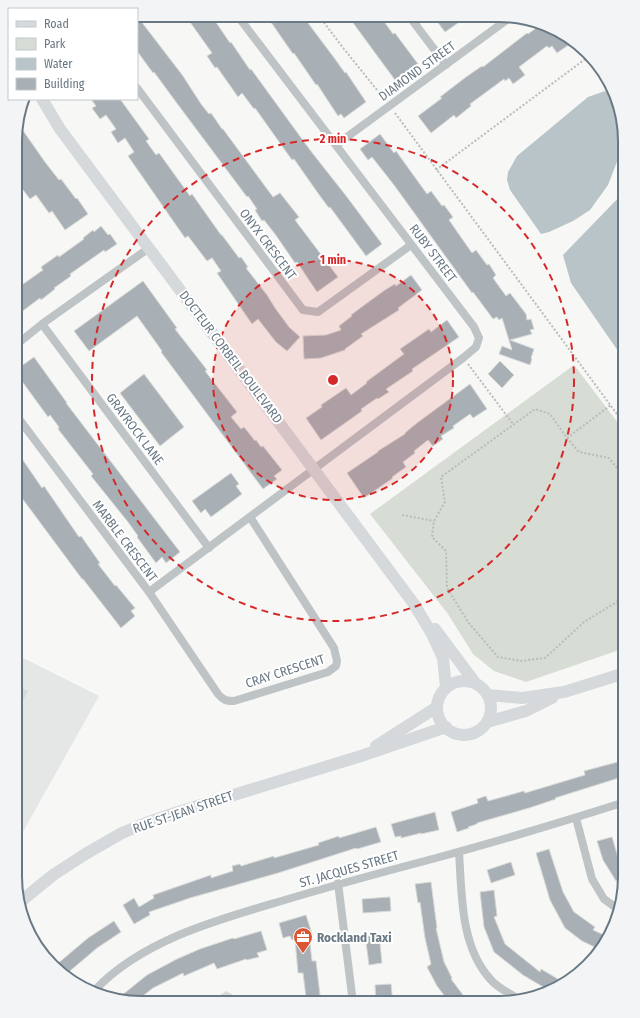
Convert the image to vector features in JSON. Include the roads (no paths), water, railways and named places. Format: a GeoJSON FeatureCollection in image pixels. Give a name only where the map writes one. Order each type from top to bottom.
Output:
{"type":"FeatureCollection","features":[{"type":"Feature","properties":{"kind":"main road","name":"DOCTEUR CORBEIL BOULEVARD"},"geometry":{"type":"LineString","coordinates":[[43,100],[60,128],[389,568],[422,615],[443,658],[446,688]]}},
{"type":"Feature","properties":{"kind":"main road","name":"DOCTEUR CORBEIL BOULEVARD"},"geometry":{"type":"LineString","coordinates":[[422,615],[438,631],[476,684]]}},
{"type":"Feature","properties":{"kind":"main road"},"geometry":{"type":"LineString","coordinates":[[488,695],[522,698],[564,692],[618,675]]}},
{"type":"Feature","properties":{"kind":"main road"},"geometry":{"type":"LineString","coordinates":[[469,681],[476,684],[488,695],[491,704],[490,713],[486,722],[480,729],[472,733],[463,734],[454,732],[441,722],[437,707],[441,693],[453,683],[469,681]]}},
{"type":"Feature","properties":{"kind":"main road"},"geometry":{"type":"LineString","coordinates":[[486,722],[526,711],[564,692]]}},
{"type":"Feature","properties":{"kind":"main road","name":"RUE ST-JEAN STREET"},"geometry":{"type":"LineString","coordinates":[[361,756],[437,707]]}},
{"type":"Feature","properties":{"kind":"main road","name":"RUE ST-JEAN STREET"},"geometry":{"type":"LineString","coordinates":[[24,899],[67,865],[105,842],[134,828],[178,812],[361,756],[446,727]]}},
{"type":"Feature","properties":{"kind":"street","name":"RUBY STREET"},"geometry":{"type":"LineString","coordinates":[[242,22],[474,327],[479,338],[476,348],[314,469]]}},
{"type":"Feature","properties":{"kind":"street"},"geometry":{"type":"LineString","coordinates":[[414,22],[446,65]]}},
{"type":"Feature","properties":{"kind":"street","name":"DIAMOND STREET"},"geometry":{"type":"LineString","coordinates":[[336,145],[504,22]]}},
{"type":"Feature","properties":{"kind":"street","name":"ONYX CRESCENT"},"geometry":{"type":"LineString","coordinates":[[138,89],[302,310],[318,312],[411,245]]}},
{"type":"Feature","properties":{"kind":"street"},"geometry":{"type":"LineString","coordinates":[[22,340],[42,324],[149,248]]}},
{"type":"Feature","properties":{"kind":"street","name":"GRAYROCK LANE"},"geometry":{"type":"LineString","coordinates":[[42,324],[209,548]]}},
{"type":"Feature","properties":{"kind":"street","name":"MARBLE CRESCENT"},"geometry":{"type":"LineString","coordinates":[[22,423],[149,592],[314,469]]}},
{"type":"Feature","properties":{"kind":"street","name":"CRAY CRESCENT"},"geometry":{"type":"LineString","coordinates":[[149,592],[223,700],[234,701],[333,669],[336,666],[337,661],[334,648],[250,517]]}},
{"type":"Feature","properties":{"kind":"street","name":"ST. JACQUES STREET"},"geometry":{"type":"LineString","coordinates":[[98,988],[121,967],[149,949],[208,923],[338,883],[459,852],[618,804]]}},
{"type":"Feature","properties":{"kind":"street"},"geometry":{"type":"LineString","coordinates":[[576,818],[592,879],[604,899],[614,907]]}},
{"type":"Feature","properties":{"kind":"street"},"geometry":{"type":"LineString","coordinates":[[459,852],[464,917],[470,944],[479,965],[492,981],[513,995]]}},
{"type":"Feature","properties":{"kind":"street"},"geometry":{"type":"LineString","coordinates":[[338,883],[352,996]]}},
{"type":"Feature","properties":{"kind":"water"},"geometry":{"type":"Polygon","coordinates":[[[605,91],[609,96],[616,118],[618,133],[618,159],[608,185],[590,210],[573,221],[541,234],[510,190],[507,180],[508,172],[517,156],[588,97],[605,91]]]}},
{"type":"Feature","properties":{"kind":"water"},"geometry":{"type":"Polygon","coordinates":[[[618,198],[618,351],[571,283],[563,255],[618,198]]]}},
{"type":"Feature","properties":{"kind":"place","name":"Rockland Taxi"},"geometry":{"type":"Point","coordinates":[303,954]}}]}
